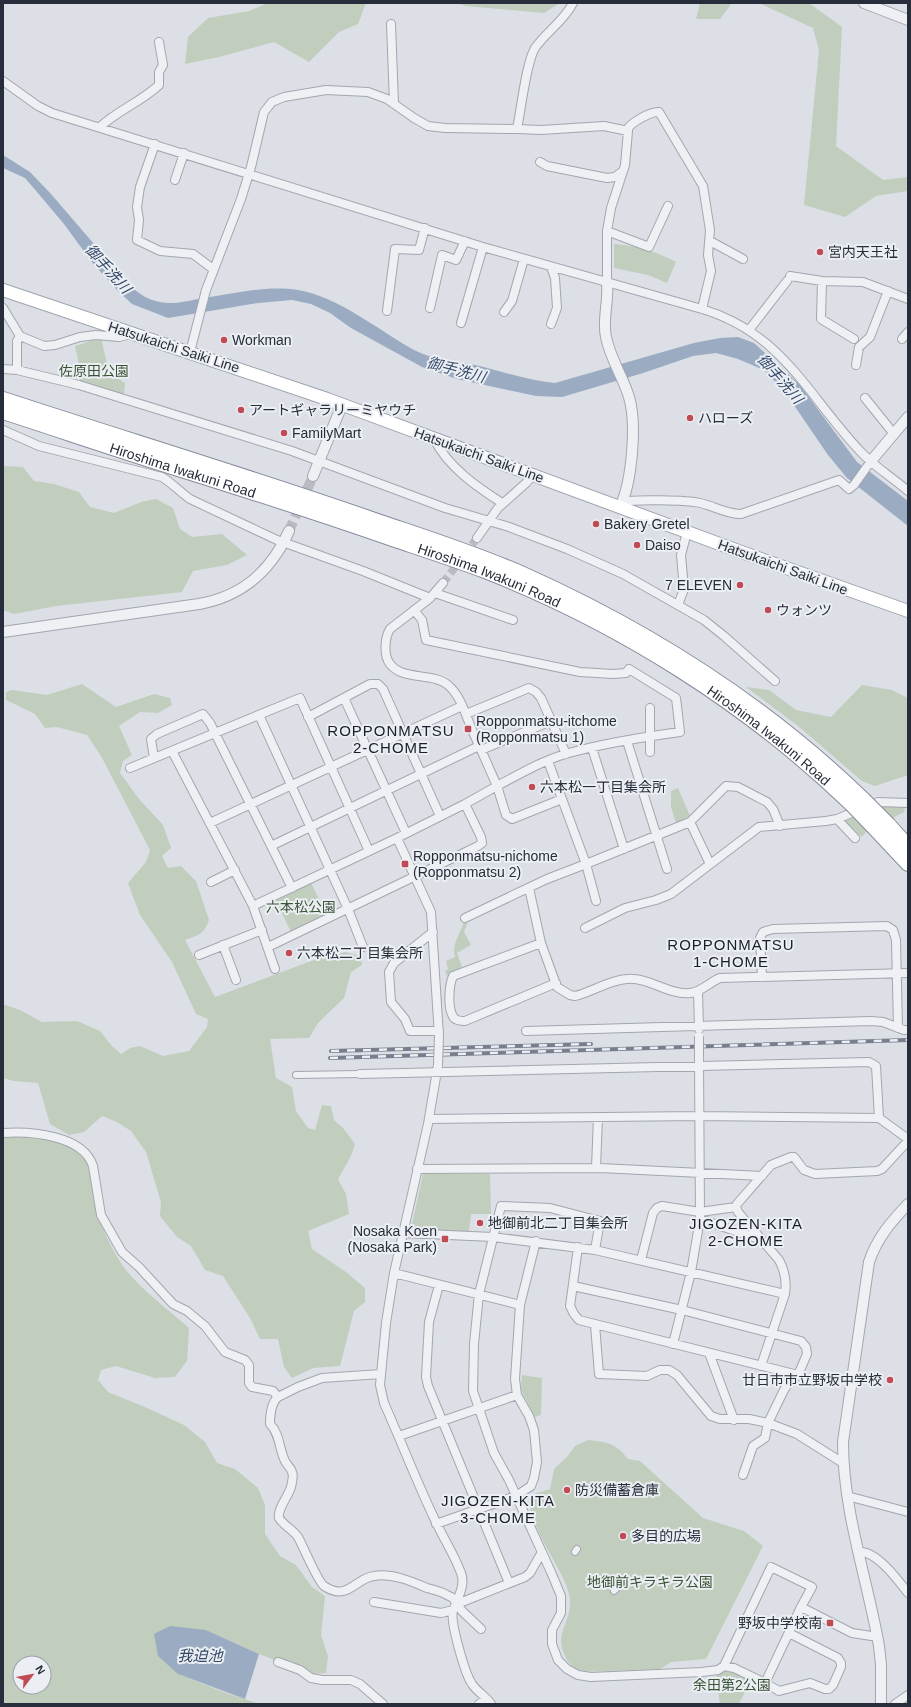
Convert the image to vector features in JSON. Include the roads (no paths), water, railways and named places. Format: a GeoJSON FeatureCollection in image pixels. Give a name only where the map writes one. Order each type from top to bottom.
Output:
{"type":"FeatureCollection","features":[{"type":"Feature","properties":{"kind":"highway","name":"Hiroshima Iwakuni Road"},"geometry":{"type":"LineString","coordinates":[[3,399],[292,491],[489,560],[553,588],[647,636],[706,673],[792,735],[857,802],[908,864]]}},
{"type":"Feature","properties":{"kind":"highway","name":"Hiroshima Iwakuni Road"},"geometry":{"type":"LineString","coordinates":[[3,412],[296,505],[485,571],[548,599],[622,637],[700,683],[857,802],[908,846]]}},
{"type":"Feature","properties":{"kind":"main road","name":"Hatsukaichi Saiki Line"},"geometry":{"type":"LineString","coordinates":[[3,290],[190,352],[342,405],[533,475],[621,505],[687,532],[908,611]]}},
{"type":"Feature","properties":{"kind":"street"},"geometry":{"type":"LineString","coordinates":[[517,129],[531,56],[540,42],[563,18],[573,3]]}},
{"type":"Feature","properties":{"kind":"street"},"geometry":{"type":"LineString","coordinates":[[864,3],[908,20]]}},
{"type":"Feature","properties":{"kind":"street"},"geometry":{"type":"LineString","coordinates":[[390,24],[394,104]]}},
{"type":"Feature","properties":{"kind":"street"},"geometry":{"type":"LineString","coordinates":[[100,127],[112,116],[150,93],[159,85],[160,72],[164,65],[158,42]]}},
{"type":"Feature","properties":{"kind":"street"},"geometry":{"type":"LineString","coordinates":[[3,81],[45,110],[483,247],[702,309],[735,321],[772,347],[791,366],[826,413],[869,464],[908,490]]}},
{"type":"Feature","properties":{"kind":"street"},"geometry":{"type":"LineString","coordinates":[[190,352],[205,292],[241,199],[264,112],[272,102],[278,98],[322,90],[370,92],[383,97],[421,123],[436,128],[541,130],[604,126],[627,130]]}},
{"type":"Feature","properties":{"kind":"street"},"geometry":{"type":"LineString","coordinates":[[621,505],[626,491],[634,434],[632,410],[624,382],[605,333],[607,231],[611,208],[623,171],[628,133],[627,130],[629,125],[653,112],[661,114],[702,185],[710,230],[708,255],[711,273],[702,309]]}},
{"type":"Feature","properties":{"kind":"street"},"geometry":{"type":"LineString","coordinates":[[155,144],[140,187],[137,207],[139,220],[137,240],[160,251],[192,254],[213,270]]}},
{"type":"Feature","properties":{"kind":"street"},"geometry":{"type":"LineString","coordinates":[[175,180],[184,153]]}},
{"type":"Feature","properties":{"kind":"street"},"geometry":{"type":"LineString","coordinates":[[540,162],[547,166],[607,178],[615,177],[623,171]]}},
{"type":"Feature","properties":{"kind":"street"},"geometry":{"type":"LineString","coordinates":[[607,231],[649,247],[668,206]]}},
{"type":"Feature","properties":{"kind":"street"},"geometry":{"type":"LineString","coordinates":[[386,311],[395,249],[419,250],[425,228]]}},
{"type":"Feature","properties":{"kind":"street"},"geometry":{"type":"LineString","coordinates":[[430,308],[442,255],[456,260],[465,241]]}},
{"type":"Feature","properties":{"kind":"street"},"geometry":{"type":"LineString","coordinates":[[710,241],[743,259]]}},
{"type":"Feature","properties":{"kind":"street"},"geometry":{"type":"LineString","coordinates":[[461,323],[483,247]]}},
{"type":"Feature","properties":{"kind":"street"},"geometry":{"type":"LineString","coordinates":[[504,312],[512,300],[524,258]]}},
{"type":"Feature","properties":{"kind":"street"},"geometry":{"type":"LineString","coordinates":[[551,266],[555,278],[557,308],[551,324]]}},
{"type":"Feature","properties":{"kind":"street"},"geometry":{"type":"LineString","coordinates":[[749,330],[789,278],[822,281],[863,282],[908,298]]}},
{"type":"Feature","properties":{"kind":"street"},"geometry":{"type":"LineString","coordinates":[[822,281],[821,319],[854,339]]}},
{"type":"Feature","properties":{"kind":"street"},"geometry":{"type":"LineString","coordinates":[[856,365],[859,347],[870,337],[888,291]]}},
{"type":"Feature","properties":{"kind":"street"},"geometry":{"type":"LineString","coordinates":[[3,308],[20,336],[44,346],[55,345],[80,337],[119,337],[132,334]]}},
{"type":"Feature","properties":{"kind":"street"},"geometry":{"type":"LineString","coordinates":[[902,339],[908,332]]}},
{"type":"Feature","properties":{"kind":"street"},"geometry":{"type":"LineString","coordinates":[[17,370],[17,342],[20,336]]}},
{"type":"Feature","properties":{"kind":"street"},"geometry":{"type":"LineString","coordinates":[[3,369],[17,370],[79,385],[292,451],[445,508],[509,527],[567,548],[622,574],[704,620],[775,682]]}},
{"type":"Feature","properties":{"kind":"street"},"geometry":{"type":"LineString","coordinates":[[865,398],[894,434]]}},
{"type":"Feature","properties":{"kind":"street"},"geometry":{"type":"LineString","coordinates":[[313,476],[342,405]]}},
{"type":"Feature","properties":{"kind":"street"},"geometry":{"type":"LineString","coordinates":[[621,505],[638,500],[695,502],[729,513],[741,514],[839,480],[849,489],[854,485],[869,464],[908,417]]}},
{"type":"Feature","properties":{"kind":"street"},"geometry":{"type":"LineString","coordinates":[[3,430],[39,446],[162,477],[190,499],[284,542],[432,596],[513,620]]}},
{"type":"Feature","properties":{"kind":"street"},"geometry":{"type":"LineString","coordinates":[[434,438],[441,450],[468,480],[502,503]]}},
{"type":"Feature","properties":{"kind":"street"},"geometry":{"type":"LineString","coordinates":[[477,538],[502,503],[526,483],[533,475]]}},
{"type":"Feature","properties":{"kind":"street"},"geometry":{"type":"LineString","coordinates":[[3,632],[219,600],[237,591],[262,572],[277,554],[289,531]]}},
{"type":"Feature","properties":{"kind":"street"},"geometry":{"type":"LineString","coordinates":[[678,605],[684,589],[681,555],[687,532]]}},
{"type":"Feature","properties":{"kind":"street"},"geometry":{"type":"LineString","coordinates":[[443,583],[432,596],[390,629],[386,636],[388,662],[394,669],[418,676],[434,678],[448,685],[458,698],[466,714],[497,786],[506,815],[512,819],[562,799]]}},
{"type":"Feature","properties":{"kind":"street"},"geometry":{"type":"LineString","coordinates":[[254,906],[465,804],[536,765],[566,754],[592,748],[650,736],[680,732],[676,698],[628,669],[626,673],[613,674],[580,672],[426,640],[422,620],[414,610]]}},
{"type":"Feature","properties":{"kind":"street"},"geometry":{"type":"LineString","coordinates":[[308,717],[370,684],[378,684],[383,690],[440,816]]}},
{"type":"Feature","properties":{"kind":"street"},"geometry":{"type":"LineString","coordinates":[[466,714],[529,688],[536,692],[566,754]]}},
{"type":"Feature","properties":{"kind":"street"},"geometry":{"type":"LineString","coordinates":[[130,768],[300,698],[369,851]]}},
{"type":"Feature","properties":{"kind":"street"},"geometry":{"type":"LineString","coordinates":[[344,698],[406,833]]}},
{"type":"Feature","properties":{"kind":"street"},"geometry":{"type":"LineString","coordinates":[[210,823],[462,706]]}},
{"type":"Feature","properties":{"kind":"street"},"geometry":{"type":"LineString","coordinates":[[650,708],[650,752]]}},
{"type":"Feature","properties":{"kind":"street"},"geometry":{"type":"LineString","coordinates":[[154,758],[151,739],[157,734],[203,714],[215,733],[292,888]]}},
{"type":"Feature","properties":{"kind":"street"},"geometry":{"type":"LineString","coordinates":[[259,715],[348,909],[363,947]]}},
{"type":"Feature","properties":{"kind":"street"},"geometry":{"type":"LineString","coordinates":[[271,846],[421,774],[480,748],[551,721]]}},
{"type":"Feature","properties":{"kind":"street"},"geometry":{"type":"LineString","coordinates":[[627,741],[667,869]]}},
{"type":"Feature","properties":{"kind":"street"},"geometry":{"type":"LineString","coordinates":[[592,748],[624,849]]}},
{"type":"Feature","properties":{"kind":"street"},"geometry":{"type":"LineString","coordinates":[[172,751],[254,906],[275,969]]}},
{"type":"Feature","properties":{"kind":"street"},"geometry":{"type":"LineString","coordinates":[[548,761],[586,864],[596,901]]}},
{"type":"Feature","properties":{"kind":"street"},"geometry":{"type":"LineString","coordinates":[[465,918],[547,879],[690,822],[726,786],[738,787],[767,802],[773,809],[780,826]]}},
{"type":"Feature","properties":{"kind":"street"},"geometry":{"type":"LineString","coordinates":[[585,928],[625,908],[656,900],[671,894],[759,827],[837,819],[878,802],[908,803]]}},
{"type":"Feature","properties":{"kind":"street"},"geometry":{"type":"LineString","coordinates":[[268,947],[471,850],[482,843],[481,837],[465,804]]}},
{"type":"Feature","properties":{"kind":"street"},"geometry":{"type":"LineString","coordinates":[[837,819],[855,838]]}},
{"type":"Feature","properties":{"kind":"street"},"geometry":{"type":"LineString","coordinates":[[690,822],[710,864]]}},
{"type":"Feature","properties":{"kind":"street"},"geometry":{"type":"LineString","coordinates":[[396,838],[431,912],[439,1034],[437,1069],[429,1119],[394,1273],[386,1323],[380,1385],[384,1403],[436,1524],[462,1574],[461,1589],[452,1618],[467,1673],[472,1684],[488,1701],[479,1704]]}},
{"type":"Feature","properties":{"kind":"street"},"geometry":{"type":"LineString","coordinates":[[211,882],[235,870]]}},
{"type":"Feature","properties":{"kind":"street"},"geometry":{"type":"LineString","coordinates":[[529,888],[541,943],[557,987],[570,995],[575,996],[612,982],[628,979],[644,981],[674,992],[689,993],[698,991],[720,978],[908,974]]}},
{"type":"Feature","properties":{"kind":"street"},"geometry":{"type":"LineString","coordinates":[[762,977],[760,938],[763,932],[773,929],[887,926],[893,930],[896,940],[898,1028]]}},
{"type":"Feature","properties":{"kind":"street"},"geometry":{"type":"LineString","coordinates":[[199,955],[262,930]]}},
{"type":"Feature","properties":{"kind":"street"},"geometry":{"type":"LineString","coordinates":[[432,932],[394,963],[389,972],[391,1002],[405,1019],[410,1031],[439,1034]]}},
{"type":"Feature","properties":{"kind":"street"},"geometry":{"type":"LineString","coordinates":[[541,943],[452,976],[449,984],[450,1010],[454,1018],[459,1021],[466,1021],[556,983]]}},
{"type":"Feature","properties":{"kind":"street"},"geometry":{"type":"LineString","coordinates":[[223,945],[236,980]]}},
{"type":"Feature","properties":{"kind":"street"},"geometry":{"type":"LineString","coordinates":[[673,1344],[682,1310],[700,1216],[698,991]]}},
{"type":"Feature","properties":{"kind":"street"},"geometry":{"type":"LineString","coordinates":[[526,1031],[871,1021],[884,1022],[898,1028],[908,1030]]}},
{"type":"Feature","properties":{"kind":"street"},"geometry":{"type":"LineString","coordinates":[[296,1075],[360,1074],[437,1069],[699,1061],[869,1062],[876,1066],[878,1118]]}},
{"type":"Feature","properties":{"kind":"street"},"geometry":{"type":"LineString","coordinates":[[429,1119],[699,1116],[878,1118],[908,1140],[882,1169],[877,1171],[815,1174],[804,1170],[798,1161],[794,1157],[791,1157],[771,1165],[736,1207],[700,1216]]}},
{"type":"Feature","properties":{"kind":"street"},"geometry":{"type":"LineString","coordinates":[[596,1168],[598,1117]]}},
{"type":"Feature","properties":{"kind":"street"},"geometry":{"type":"LineString","coordinates":[[3,1133],[18,1132],[44,1134],[65,1140],[87,1155],[93,1166],[101,1215],[122,1252],[139,1267],[173,1304],[187,1311],[205,1326],[225,1352],[245,1360],[249,1366],[249,1383],[252,1387],[273,1391],[278,1397]]}},
{"type":"Feature","properties":{"kind":"street"},"geometry":{"type":"LineString","coordinates":[[417,1169],[596,1168],[762,1176]]}},
{"type":"Feature","properties":{"kind":"street"},"geometry":{"type":"LineString","coordinates":[[881,1704],[881,1665],[878,1637],[847,1496],[843,1463],[845,1421],[869,1262],[878,1240],[908,1204]]}},
{"type":"Feature","properties":{"kind":"street"},"geometry":{"type":"LineString","coordinates":[[596,1250],[600,1221],[550,1208],[501,1206],[479,1294],[474,1344],[473,1391],[478,1408],[494,1453],[516,1496],[561,1596],[561,1613],[552,1630],[552,1644],[558,1660],[567,1669],[578,1676],[591,1677],[718,1670],[724,1666],[771,1567],[812,1587],[765,1683]]}},
{"type":"Feature","properties":{"kind":"street"},"geometry":{"type":"LineString","coordinates":[[641,1260],[653,1213],[657,1208],[662,1206],[700,1216],[763,1240]]}},
{"type":"Feature","properties":{"kind":"street"},"geometry":{"type":"LineString","coordinates":[[736,1207],[738,1212],[779,1260],[783,1267],[786,1283],[785,1294],[761,1366]]}},
{"type":"Feature","properties":{"kind":"street"},"geometry":{"type":"LineString","coordinates":[[403,1233],[493,1237],[578,1247],[641,1260],[785,1294]]}},
{"type":"Feature","properties":{"kind":"street"},"geometry":{"type":"LineString","coordinates":[[436,1524],[516,1496],[531,1486],[537,1462],[534,1430],[529,1416],[517,1395],[515,1379],[520,1305],[536,1241]]}},
{"type":"Feature","properties":{"kind":"street"},"geometry":{"type":"LineString","coordinates":[[578,1247],[570,1306],[579,1320],[798,1375]]}},
{"type":"Feature","properties":{"kind":"street"},"geometry":{"type":"LineString","coordinates":[[394,1273],[520,1305]]}},
{"type":"Feature","properties":{"kind":"street"},"geometry":{"type":"LineString","coordinates":[[439,1284],[429,1322],[426,1377],[428,1386],[508,1584]]}},
{"type":"Feature","properties":{"kind":"street"},"geometry":{"type":"LineString","coordinates":[[573,1286],[682,1310],[772,1333],[801,1341],[806,1346],[807,1354],[798,1375],[787,1385],[768,1423],[765,1438],[753,1446],[743,1475]]}},
{"type":"Feature","properties":{"kind":"street"},"geometry":{"type":"LineString","coordinates":[[595,1324],[599,1374],[647,1376],[660,1370],[669,1370],[677,1375],[712,1416],[720,1420],[749,1419],[768,1423],[797,1434],[843,1463]]}},
{"type":"Feature","properties":{"kind":"street"},"geometry":{"type":"LineString","coordinates":[[709,1353],[734,1420]]}},
{"type":"Feature","properties":{"kind":"street"},"geometry":{"type":"LineString","coordinates":[[381,1374],[322,1378],[274,1400],[270,1416],[270,1424],[275,1430],[282,1453],[292,1471],[293,1476],[288,1496],[279,1510],[278,1518],[291,1528],[299,1539],[323,1585],[331,1589],[344,1591],[350,1589],[366,1578],[373,1576],[391,1576],[417,1583],[453,1598],[455,1607],[481,1629]]}},
{"type":"Feature","properties":{"kind":"street"},"geometry":{"type":"LineString","coordinates":[[399,1436],[517,1395]]}},
{"type":"Feature","properties":{"kind":"street"},"geometry":{"type":"LineString","coordinates":[[847,1496],[908,1512]]}},
{"type":"Feature","properties":{"kind":"street"},"geometry":{"type":"LineString","coordinates":[[377,1604],[441,1613],[525,1577],[530,1573],[542,1552]]}},
{"type":"Feature","properties":{"kind":"street"},"geometry":{"type":"LineString","coordinates":[[859,1552],[865,1552],[873,1555],[908,1593]]}},
{"type":"Feature","properties":{"kind":"street"},"geometry":{"type":"LineString","coordinates":[[801,1607],[852,1633],[878,1637]]}},
{"type":"Feature","properties":{"kind":"street"},"geometry":{"type":"LineString","coordinates":[[724,1666],[734,1668],[778,1691],[810,1683],[825,1689],[829,1689],[841,1667],[841,1663],[838,1658],[789,1633]]}},
{"type":"Feature","properties":{"kind":"street"},"geometry":{"type":"LineString","coordinates":[[278,1662],[300,1670],[311,1678],[322,1680],[351,1680],[360,1684],[383,1704]]}},
{"type":"Feature","properties":{"kind":"street"},"geometry":{"type":"LineString","coordinates":[[895,1704],[908,1695]]}},
{"type":"Feature","properties":{"kind":"water","name":"御手洗川"},"geometry":{"type":"Polygon","coordinates":[[[3,155],[30,172],[51,194],[131,287],[152,300],[169,303],[261,289],[298,290],[328,299],[358,315],[421,353],[436,358],[475,365],[525,378],[555,383],[694,343],[720,338],[738,337],[754,343],[799,384],[857,462],[908,501],[908,526],[847,478],[828,455],[785,392],[764,370],[738,359],[716,353],[693,356],[643,373],[562,397],[536,396],[457,379],[422,367],[351,328],[330,313],[311,304],[292,300],[258,303],[168,318],[132,304],[115,288],[91,261],[64,224],[25,178],[3,168],[3,155]]]}},
{"type":"Feature","properties":{"kind":"water","name":"我迫池"},"geometry":{"type":"Polygon","coordinates":[[[170,1626],[206,1630],[259,1654],[245,1699],[178,1674],[158,1656],[154,1634],[170,1626]]]}},
{"type":"Feature","properties":{"kind":"tunnel"},"geometry":{"type":"LineString","coordinates":[[289,531],[313,476]]}},
{"type":"Feature","properties":{"kind":"tunnel"},"geometry":{"type":"LineString","coordinates":[[443,583],[477,538]]}},
{"type":"Feature","properties":{"kind":"railway"},"geometry":{"type":"LineString","coordinates":[[330,1058],[908,1040]]}},
{"type":"Feature","properties":{"kind":"railway"},"geometry":{"type":"LineString","coordinates":[[331,1051],[591,1044]]}},
{"type":"Feature","properties":{"kind":"place","name":"宮内天王社"},"geometry":{"type":"Point","coordinates":[820,252]}},
{"type":"Feature","properties":{"kind":"place","name":"Workman"},"geometry":{"type":"Point","coordinates":[224,340]}},
{"type":"Feature","properties":{"kind":"place","name":"アートギャラリーミヤウチ"},"geometry":{"type":"Point","coordinates":[241,410]}},
{"type":"Feature","properties":{"kind":"place","name":"ハローズ"},"geometry":{"type":"Point","coordinates":[690,418]}},
{"type":"Feature","properties":{"kind":"place","name":"FamilyMart"},"geometry":{"type":"Point","coordinates":[284,433]}},
{"type":"Feature","properties":{"kind":"place","name":"Bakery Gretel"},"geometry":{"type":"Point","coordinates":[596,524]}},
{"type":"Feature","properties":{"kind":"place","name":"Daiso"},"geometry":{"type":"Point","coordinates":[637,545]}},
{"type":"Feature","properties":{"kind":"place","name":"7 ELEVEN"},"geometry":{"type":"Point","coordinates":[740,585]}},
{"type":"Feature","properties":{"kind":"place","name":"ウォンツ"},"geometry":{"type":"Point","coordinates":[768,610]}},
{"type":"Feature","properties":{"kind":"place","name":"Ropponmatsu-itchome (Ropponmatsu 1)"},"geometry":{"type":"Point","coordinates":[468,729]}},
{"type":"Feature","properties":{"kind":"place","name":"六本松一丁目集会所"},"geometry":{"type":"Point","coordinates":[532,787]}},
{"type":"Feature","properties":{"kind":"place","name":"Ropponmatsu-nichome (Ropponmatsu 2)"},"geometry":{"type":"Point","coordinates":[405,864]}},
{"type":"Feature","properties":{"kind":"place","name":"六本松二丁目集会所"},"geometry":{"type":"Point","coordinates":[289,953]}},
{"type":"Feature","properties":{"kind":"place","name":"地御前北二丁目集会所"},"geometry":{"type":"Point","coordinates":[480,1223]}},
{"type":"Feature","properties":{"kind":"place","name":"Nosaka Koen (Nosaka Park)"},"geometry":{"type":"Point","coordinates":[445,1239]}},
{"type":"Feature","properties":{"kind":"place","name":"廿日市市立野坂中学校"},"geometry":{"type":"Point","coordinates":[890,1380]}},
{"type":"Feature","properties":{"kind":"place","name":"防災備蓄倉庫"},"geometry":{"type":"Point","coordinates":[567,1490]}},
{"type":"Feature","properties":{"kind":"place","name":"多目的広場"},"geometry":{"type":"Point","coordinates":[623,1536]}},
{"type":"Feature","properties":{"kind":"place","name":"野坂中学校南"},"geometry":{"type":"Point","coordinates":[830,1623]}},
{"type":"Feature","properties":{"kind":"district","name":"ROPPONMATSU 2-CHOME"},"geometry":{"type":"Point","coordinates":[391,740]}},
{"type":"Feature","properties":{"kind":"district","name":"ROPPONMATSU 1-CHOME"},"geometry":{"type":"Point","coordinates":[731,954]}},
{"type":"Feature","properties":{"kind":"district","name":"JIGOZEN-KITA 2-CHOME"},"geometry":{"type":"Point","coordinates":[746,1232]}},
{"type":"Feature","properties":{"kind":"district","name":"JIGOZEN-KITA 3-CHOME"},"geometry":{"type":"Point","coordinates":[498,1510]}},
{"type":"Feature","properties":{"kind":"park label","name":"佐原田公園"},"geometry":{"type":"Point","coordinates":[94,371]}},
{"type":"Feature","properties":{"kind":"park label","name":"六本松公園"},"geometry":{"type":"Point","coordinates":[301,907]}},
{"type":"Feature","properties":{"kind":"park label","name":"地御前キラキラ公園"},"geometry":{"type":"Point","coordinates":[650,1582]}},
{"type":"Feature","properties":{"kind":"park label","name":"余田第2公園"},"geometry":{"type":"Point","coordinates":[732,1685]}}]}
